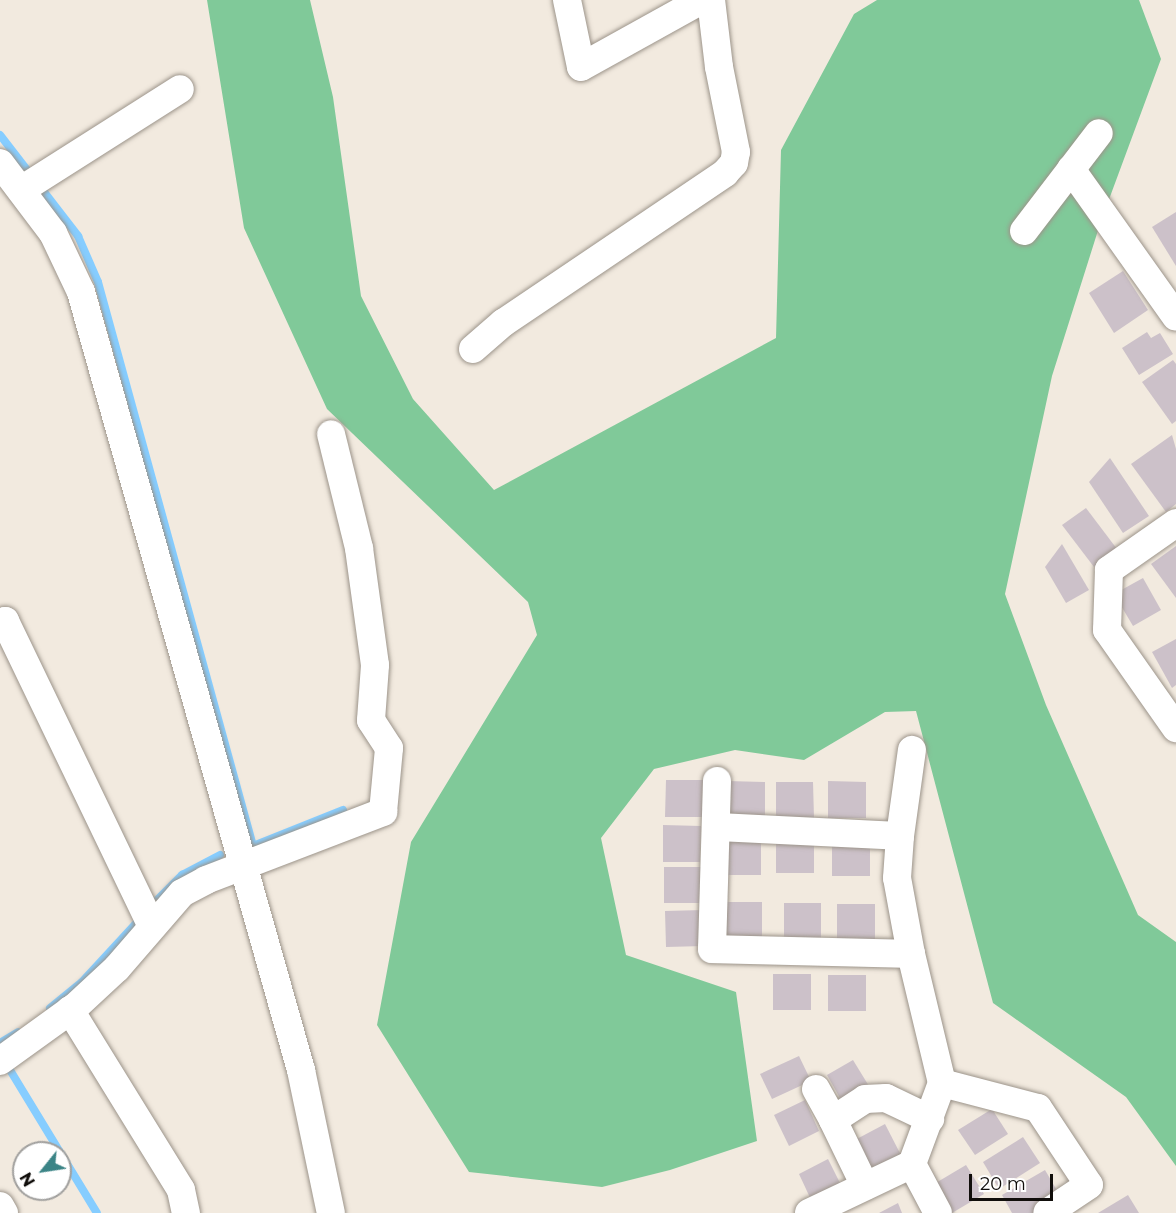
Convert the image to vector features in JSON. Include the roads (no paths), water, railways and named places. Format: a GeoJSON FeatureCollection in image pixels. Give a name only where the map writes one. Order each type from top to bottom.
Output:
{"type":"FeatureCollection","features":[{"type":"Feature","properties":{"kind":"street"},"geometry":{"type":"LineString","coordinates":[[567,0],[581,67],[702,0]]}},
{"type":"Feature","properties":{"kind":"street"},"geometry":{"type":"LineString","coordinates":[[473,349],[503,323],[726,173],[734,163],[736,152],[719,68],[711,0]]}},
{"type":"Feature","properties":{"kind":"street"},"geometry":{"type":"LineString","coordinates":[[31,184],[180,89]]}},
{"type":"Feature","properties":{"kind":"street"},"geometry":{"type":"LineString","coordinates":[[1024,231],[1099,133]]}},
{"type":"Feature","properties":{"kind":"street"},"geometry":{"type":"LineString","coordinates":[[0,163],[31,184],[81,292],[301,1070],[331,1213]]}},
{"type":"Feature","properties":{"kind":"street"},"geometry":{"type":"LineString","coordinates":[[1071,169],[1176,317]]}},
{"type":"Feature","properties":{"kind":"street"},"geometry":{"type":"LineString","coordinates":[[0,1061],[70,1010],[117,968],[147,916],[182,893],[206,880],[382,812],[389,748],[371,720],[375,665],[359,548],[331,434]]}},
{"type":"Feature","properties":{"kind":"street"},"geometry":{"type":"LineString","coordinates":[[1176,523],[1109,570],[1107,630],[1176,728]]}},
{"type":"Feature","properties":{"kind":"street"},"geometry":{"type":"LineString","coordinates":[[0,624],[5,621],[147,916]]}},
{"type":"Feature","properties":{"kind":"street"},"geometry":{"type":"LineString","coordinates":[[809,1213],[843,1206],[865,1186],[912,1164],[942,1083],[911,954],[897,878],[900,836],[912,750]]}},
{"type":"Feature","properties":{"kind":"street"},"geometry":{"type":"LineString","coordinates":[[717,781],[712,949],[911,954]]}},
{"type":"Feature","properties":{"kind":"street"},"geometry":{"type":"LineString","coordinates":[[717,827],[900,836]]}},
{"type":"Feature","properties":{"kind":"street"},"geometry":{"type":"LineString","coordinates":[[70,1010],[181,1190],[186,1213]]}},
{"type":"Feature","properties":{"kind":"street"},"geometry":{"type":"LineString","coordinates":[[942,1083],[1038,1107],[1089,1185],[1047,1213]]}},
{"type":"Feature","properties":{"kind":"street"},"geometry":{"type":"LineString","coordinates":[[816,1089],[865,1186]]}},
{"type":"Feature","properties":{"kind":"street"},"geometry":{"type":"LineString","coordinates":[[833,1120],[865,1099],[886,1098],[930,1119]]}},
{"type":"Feature","properties":{"kind":"street"},"geometry":{"type":"LineString","coordinates":[[912,1164],[938,1213]]}},
{"type":"Feature","properties":{"kind":"street"},"geometry":{"type":"LineString","coordinates":[[0,1206],[4,1213]]}},
{"type":"Feature","properties":{"kind":"waterway"},"geometry":{"type":"LineString","coordinates":[[0,135],[78,236],[98,282],[253,846],[250,847]]}},
{"type":"Feature","properties":{"kind":"waterway"},"geometry":{"type":"LineString","coordinates":[[253,846],[343,810]]}},
{"type":"Feature","properties":{"kind":"waterway"},"geometry":{"type":"LineString","coordinates":[[149,908],[182,875],[220,855]]}},
{"type":"Feature","properties":{"kind":"waterway"},"geometry":{"type":"LineString","coordinates":[[50,1008],[82,982],[141,918]]}},
{"type":"Feature","properties":{"kind":"waterway"},"geometry":{"type":"LineString","coordinates":[[0,1043],[18,1032]]}},
{"type":"Feature","properties":{"kind":"waterway"},"geometry":{"type":"LineString","coordinates":[[10,1070],[97,1213]]}}]}
